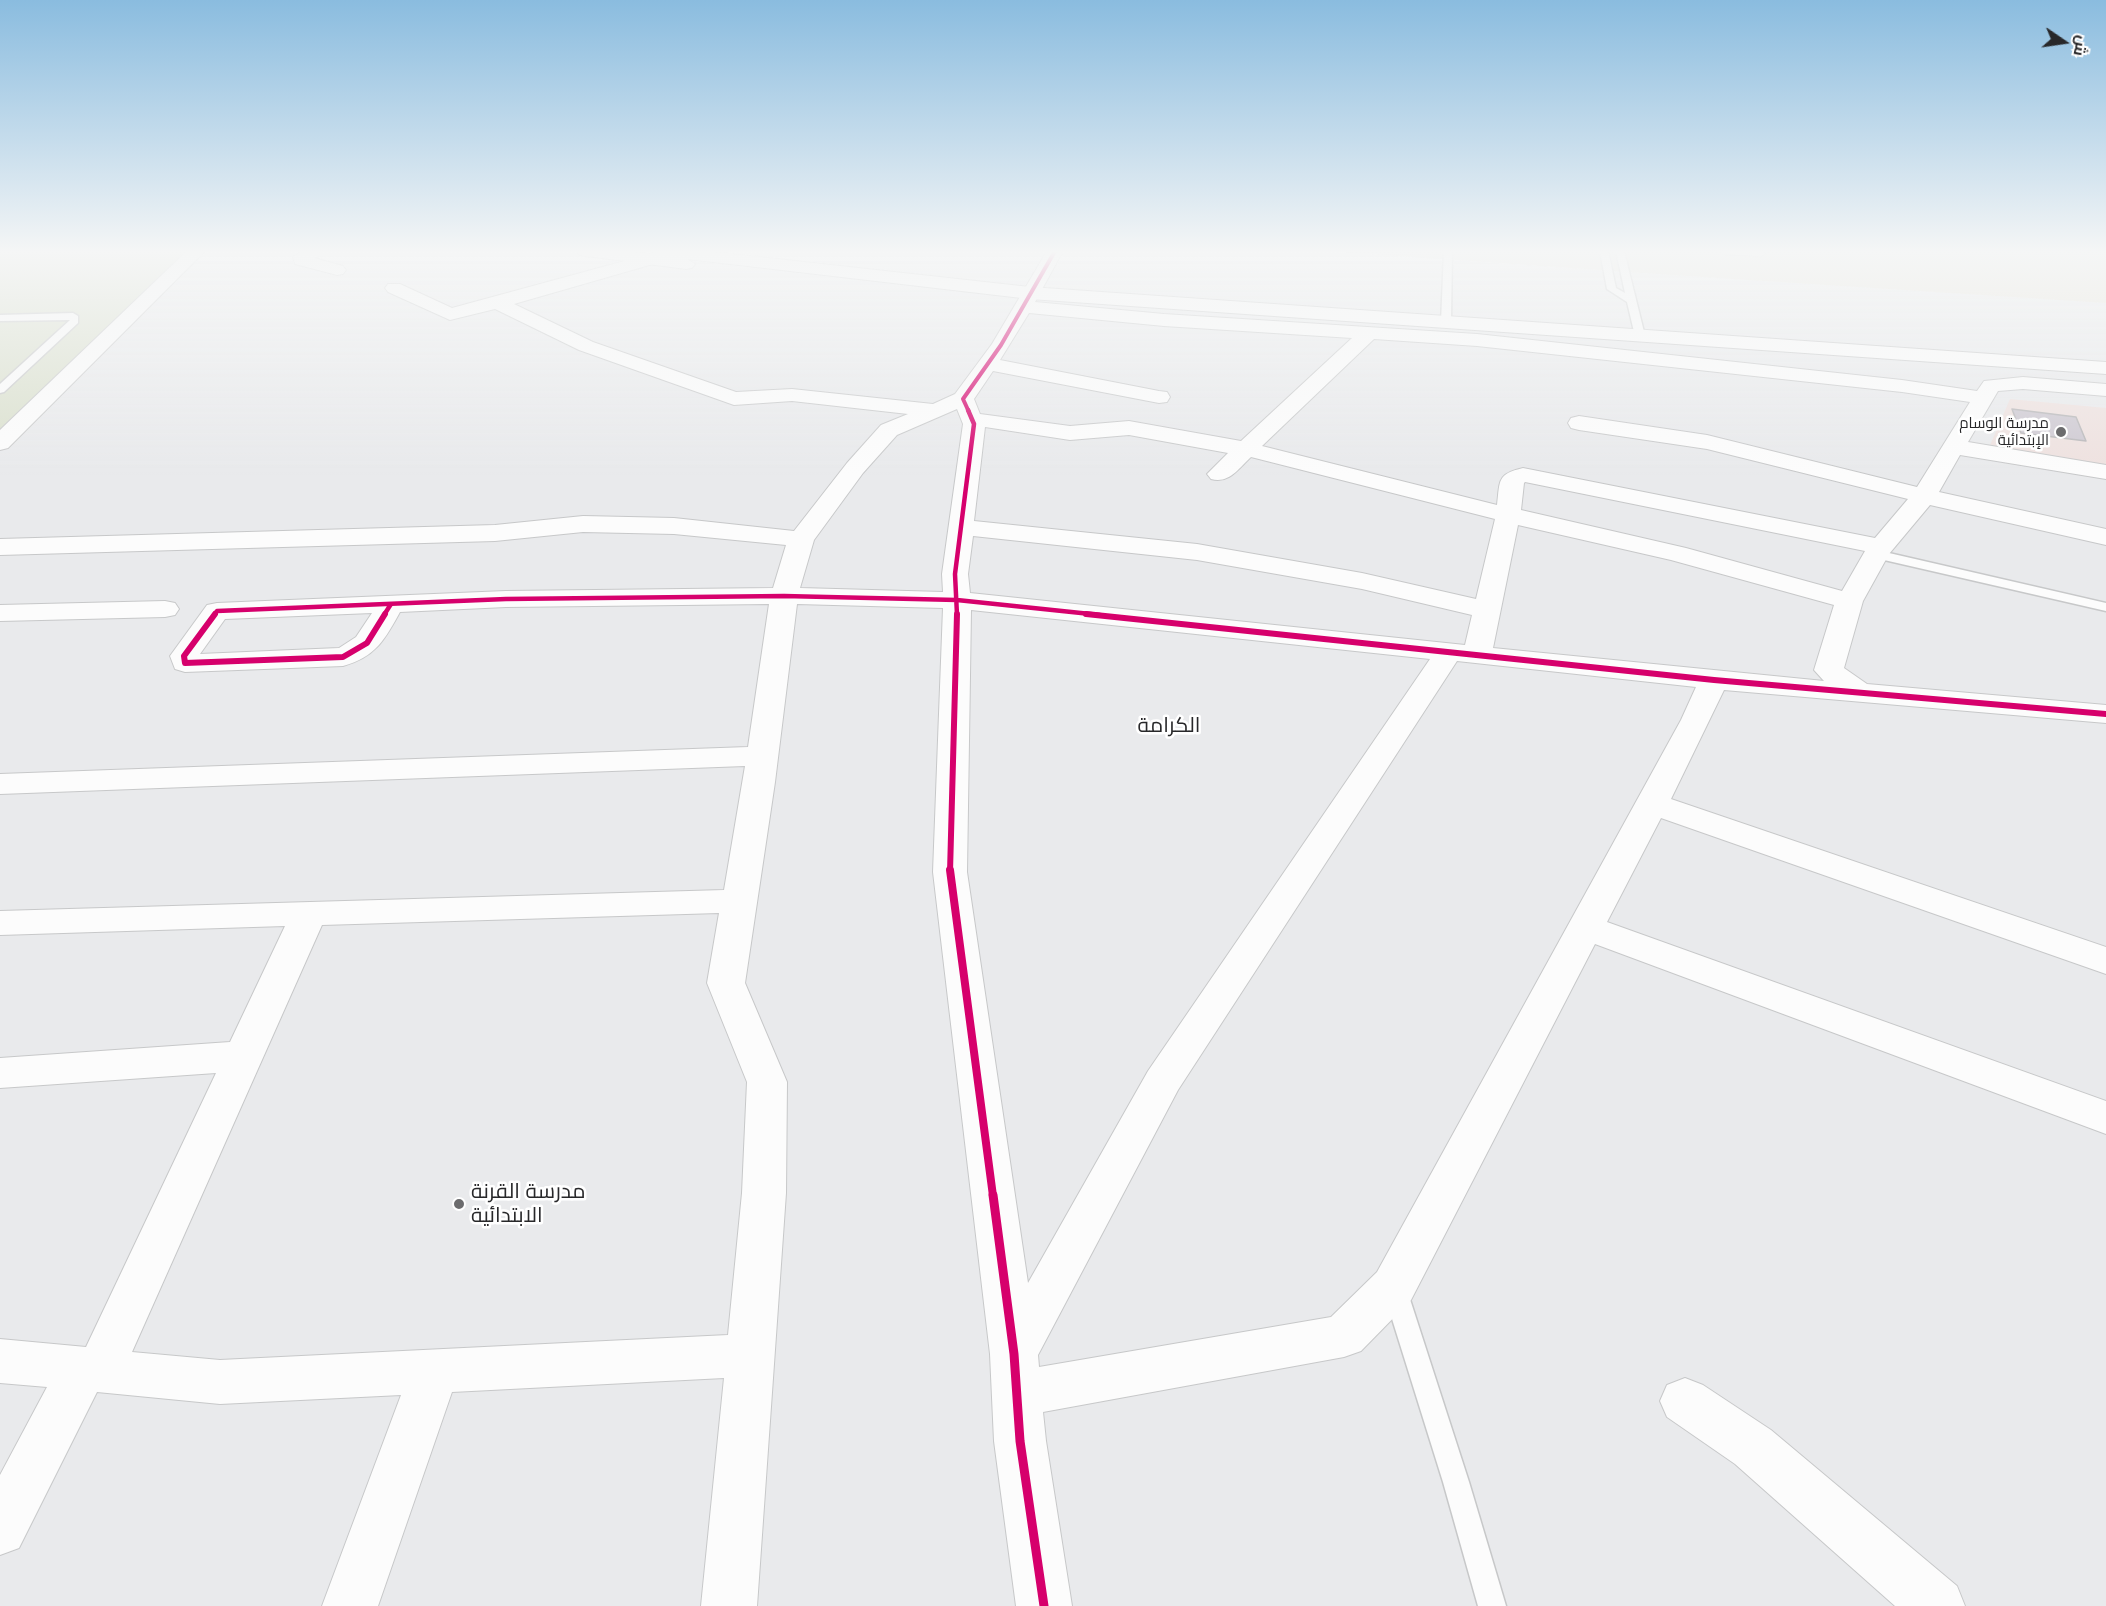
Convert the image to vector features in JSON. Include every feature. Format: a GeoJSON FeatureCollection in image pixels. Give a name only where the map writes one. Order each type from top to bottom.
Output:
{"type":"FeatureCollection","features":[{"type":"Feature","properties":{"kind":"street"},"geometry":{"type":"LineString","coordinates":[[0,443],[119,326]]}},
{"type":"Feature","properties":{"kind":"street"},"geometry":{"type":"LineString","coordinates":[[545,326],[586,346],[734,399],[792,395],[956,409],[1070,433],[1129,429],[1247,449],[1508,515],[1677,553],[1849,601]]}},
{"type":"Feature","properties":{"kind":"street"},"geometry":{"type":"LineString","coordinates":[[729,1606],[764,1192],[767,1082],[726,984],[762,756],[784,596],[801,539],[855,468],[889,430],[956,409],[1001,345],[1009,326]]}},
{"type":"Feature","properties":{"kind":"street"},"geometry":{"type":"LineString","coordinates":[[1258,326],[1477,340],[1902,386],[1983,398]]}},
{"type":"Feature","properties":{"kind":"street"},"geometry":{"type":"LineString","coordinates":[[1501,326],[2106,368]]}},
{"type":"Feature","properties":{"kind":"street"},"geometry":{"type":"LineString","coordinates":[[1219,474],[1369,333]]}},
{"type":"Feature","properties":{"kind":"street"},"geometry":{"type":"LineString","coordinates":[[988,364],[1159,397]]}},
{"type":"Feature","properties":{"kind":"street"},"geometry":{"type":"LineString","coordinates":[[1858,692],[1828,670],[1849,601],[1879,550],[1924,496],[1991,385],[2023,383],[2106,390]]}},
{"type":"Feature","properties":{"kind":"street"},"geometry":{"type":"LineString","coordinates":[[956,409],[974,424],[956,574],[950,872],[1014,1354],[1020,1441],[1044,1606]]}},
{"type":"Feature","properties":{"kind":"street"},"geometry":{"type":"LineString","coordinates":[[1579,423],[1707,442],[1924,496],[2106,537]]}},
{"type":"Feature","properties":{"kind":"street"},"geometry":{"type":"LineString","coordinates":[[1954,447],[2106,472]]}},
{"type":"Feature","properties":{"kind":"street"},"geometry":{"type":"LineString","coordinates":[[1014,1354],[1162,1082],[1463,653],[1486,610],[1508,515],[1512,479],[1523,475],[1879,550]]}},
{"type":"Feature","properties":{"kind":"street"},"geometry":{"type":"LineString","coordinates":[[0,547],[495,533],[583,524],[674,526],[801,539]]}},
{"type":"Feature","properties":{"kind":"street"},"geometry":{"type":"LineString","coordinates":[[961,527],[1197,552],[1362,582],[1486,610]]}},
{"type":"Feature","properties":{"kind":"street"},"geometry":{"type":"LineString","coordinates":[[391,604],[364,648],[349,655],[184,663],[184,656],[217,611],[506,599],[784,596],[957,600],[1714,680],[2106,714]]}},
{"type":"Feature","properties":{"kind":"street"},"geometry":{"type":"LineString","coordinates":[[0,613],[165,609]]}},
{"type":"Feature","properties":{"kind":"street"},"geometry":{"type":"LineString","coordinates":[[1016,1394],[1344,1336],[1394,1286],[1714,680]]}},
{"type":"Feature","properties":{"kind":"street"},"geometry":{"type":"LineString","coordinates":[[0,784],[762,756]]}},
{"type":"Feature","properties":{"kind":"street"},"geometry":{"type":"LineString","coordinates":[[1651,803],[2106,961]]}},
{"type":"Feature","properties":{"kind":"street"},"geometry":{"type":"LineString","coordinates":[[0,923],[740,901]]}},
{"type":"Feature","properties":{"kind":"street"},"geometry":{"type":"LineString","coordinates":[[0,1529],[91,1370],[245,1056],[309,914]]}},
{"type":"Feature","properties":{"kind":"street"},"geometry":{"type":"LineString","coordinates":[[1585,927],[2106,1118]]}},
{"type":"Feature","properties":{"kind":"street"},"geometry":{"type":"LineString","coordinates":[[0,1073],[245,1056]]}},
{"type":"Feature","properties":{"kind":"street"},"geometry":{"type":"LineString","coordinates":[[0,1361],[220,1382],[751,1355]]}},
{"type":"Feature","properties":{"kind":"street"},"geometry":{"type":"LineString","coordinates":[[350,1606],[434,1371]]}},
{"type":"Feature","properties":{"kind":"street"},"geometry":{"type":"LineString","coordinates":[[1685,1401],[1753,1447],[1937,1606]]}},
{"type":"Feature","properties":{"kind":"lane"},"geometry":{"type":"LineString","coordinates":[[0,390],[70,326]]}},
{"type":"Feature","properties":{"kind":"lane"},"geometry":{"type":"LineString","coordinates":[[1638,326],[1640,336]]}},
{"type":"Feature","properties":{"kind":"lane"},"geometry":{"type":"LineString","coordinates":[[1879,550],[2106,607]]}},
{"type":"Feature","properties":{"kind":"lane"},"geometry":{"type":"LineString","coordinates":[[1394,1286],[1456,1482],[1492,1606]]}},
{"type":"Feature","properties":{"kind":"shaded area"},"geometry":{"type":"Polygon","coordinates":[[[2010,399],[2106,408],[2106,468],[2016,454],[1990,445],[2010,399]]]}},
{"type":"Feature","properties":{"kind":"green space"},"geometry":{"type":"Polygon","coordinates":[[[0,326],[111,326],[0,432],[0,326]]]}},
{"type":"Feature","properties":{"kind":"building"},"geometry":{"type":"Polygon","coordinates":[[[2012,409],[2076,417],[2086,441],[2021,433],[2012,409]]]}},
{"type":"Feature","properties":{"kind":"cycle path"},"geometry":{"type":"LineString","coordinates":[[1012,326],[963,399],[974,424],[955,574],[957,600],[950,872],[1014,1354],[1020,1441],[1044,1606]]}},
{"type":"Feature","properties":{"kind":"cycle path"},"geometry":{"type":"LineString","coordinates":[[391,604],[367,643],[343,657],[185,663],[184,656],[217,611],[506,599],[784,596],[957,600],[1714,680],[2106,714]]}},
{"type":"Feature","properties":{"kind":"place","name":"مدرسة الوسام الإبتدائية"},"geometry":{"type":"Point","coordinates":[2061,432]}},
{"type":"Feature","properties":{"kind":"place","name":"مدرسة القرنة الابتدائية"},"geometry":{"type":"Point","coordinates":[459,1204]}},
{"type":"Feature","properties":{"kind":"district","name":"الكرامة"},"geometry":{"type":"Point","coordinates":[1169,726]}}]}
